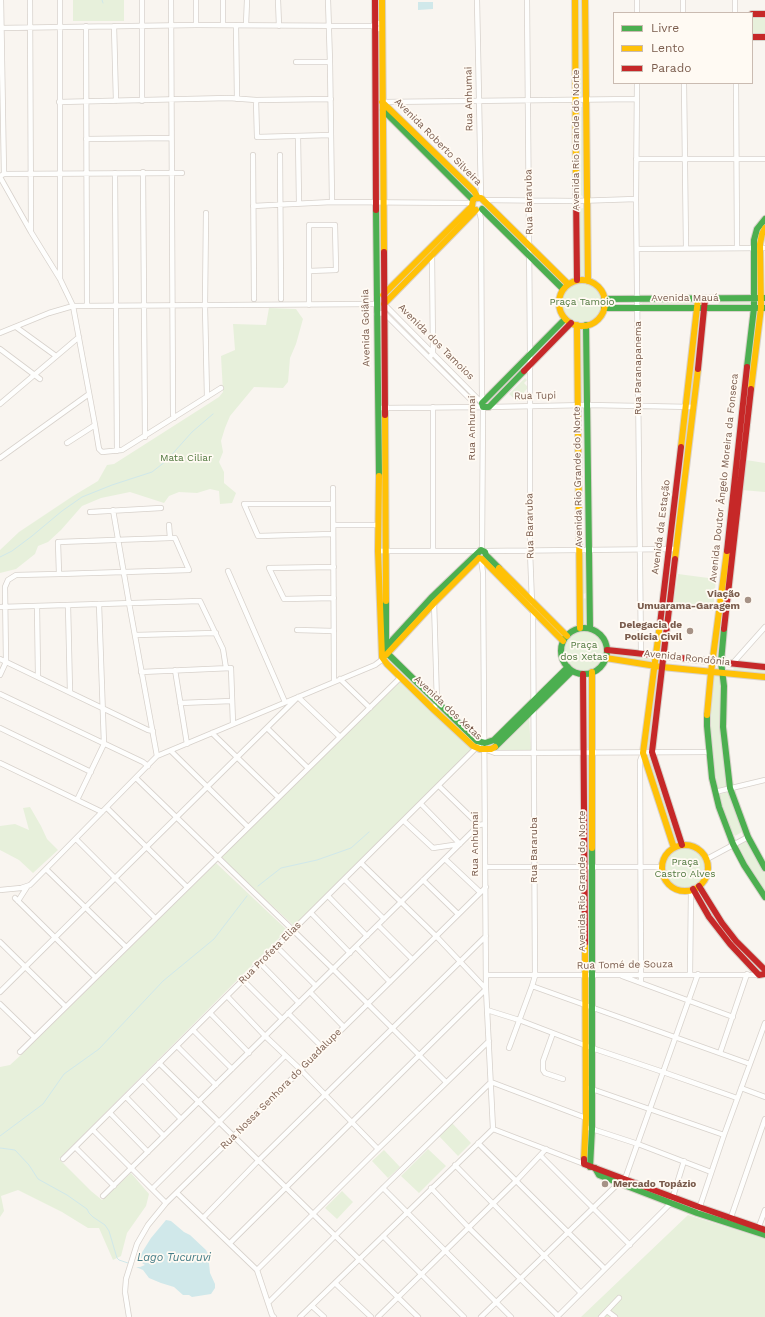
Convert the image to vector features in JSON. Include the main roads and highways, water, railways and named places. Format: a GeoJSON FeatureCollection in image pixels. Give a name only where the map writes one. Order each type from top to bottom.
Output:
{"type":"FeatureCollection","features":[{"type":"Feature","properties":{"kind":"water"},"geometry":{"type":"Polygon","coordinates":[[[418,2],[433,2],[433,9],[418,10],[418,2]]]}},
{"type":"Feature","properties":{"kind":"water","name":"Lago Tucuruvi"},"geometry":{"type":"Polygon","coordinates":[[[166,1220],[171,1221],[190,1235],[206,1250],[208,1254],[210,1273],[215,1284],[215,1288],[211,1294],[192,1297],[189,1295],[183,1295],[174,1287],[149,1278],[143,1270],[136,1267],[145,1265],[142,1263],[140,1258],[141,1254],[151,1238],[166,1220]]]}},
{"type":"Feature","properties":{"kind":"waterway"},"geometry":{"type":"LineString","coordinates":[[0,557],[12,551],[82,497],[112,485],[152,472],[166,461],[192,432],[213,414]]}},
{"type":"Feature","properties":{"kind":"waterway"},"geometry":{"type":"LineString","coordinates":[[258,886],[281,868],[317,860],[351,848],[369,832]]}},
{"type":"Feature","properties":{"kind":"waterway"},"geometry":{"type":"LineString","coordinates":[[0,1136],[43,1104],[64,1074],[99,1049],[163,981],[214,939],[247,896]]}},
{"type":"Feature","properties":{"kind":"waterway"},"geometry":{"type":"LineString","coordinates":[[0,1148],[15,1150],[29,1165],[38,1179],[67,1195],[87,1209],[93,1217],[105,1225],[109,1231],[117,1258],[128,1263]]}},
{"type":"Feature","properties":{"kind":"place","name":"Viação Umuarama-Garagem"},"geometry":{"type":"Point","coordinates":[748,600]}},
{"type":"Feature","properties":{"kind":"place","name":"Delegacia de Polícia Civil"},"geometry":{"type":"Point","coordinates":[690,631]}},
{"type":"Feature","properties":{"kind":"place","name":"Mercado Topázio"},"geometry":{"type":"Point","coordinates":[605,1184]}},
{"type":"Feature","properties":{"kind":"park label","name":"Praça Tamoio"},"geometry":{"type":"Point","coordinates":[582,302]}},
{"type":"Feature","properties":{"kind":"park label","name":"Mata Ciliar"},"geometry":{"type":"Point","coordinates":[186,458]}},
{"type":"Feature","properties":{"kind":"park label","name":"Praça dos Xetas"},"geometry":{"type":"Point","coordinates":[584,650]}},
{"type":"Feature","properties":{"kind":"park label","name":"Praça Castro Alves"},"geometry":{"type":"Point","coordinates":[685,868]}}]}
